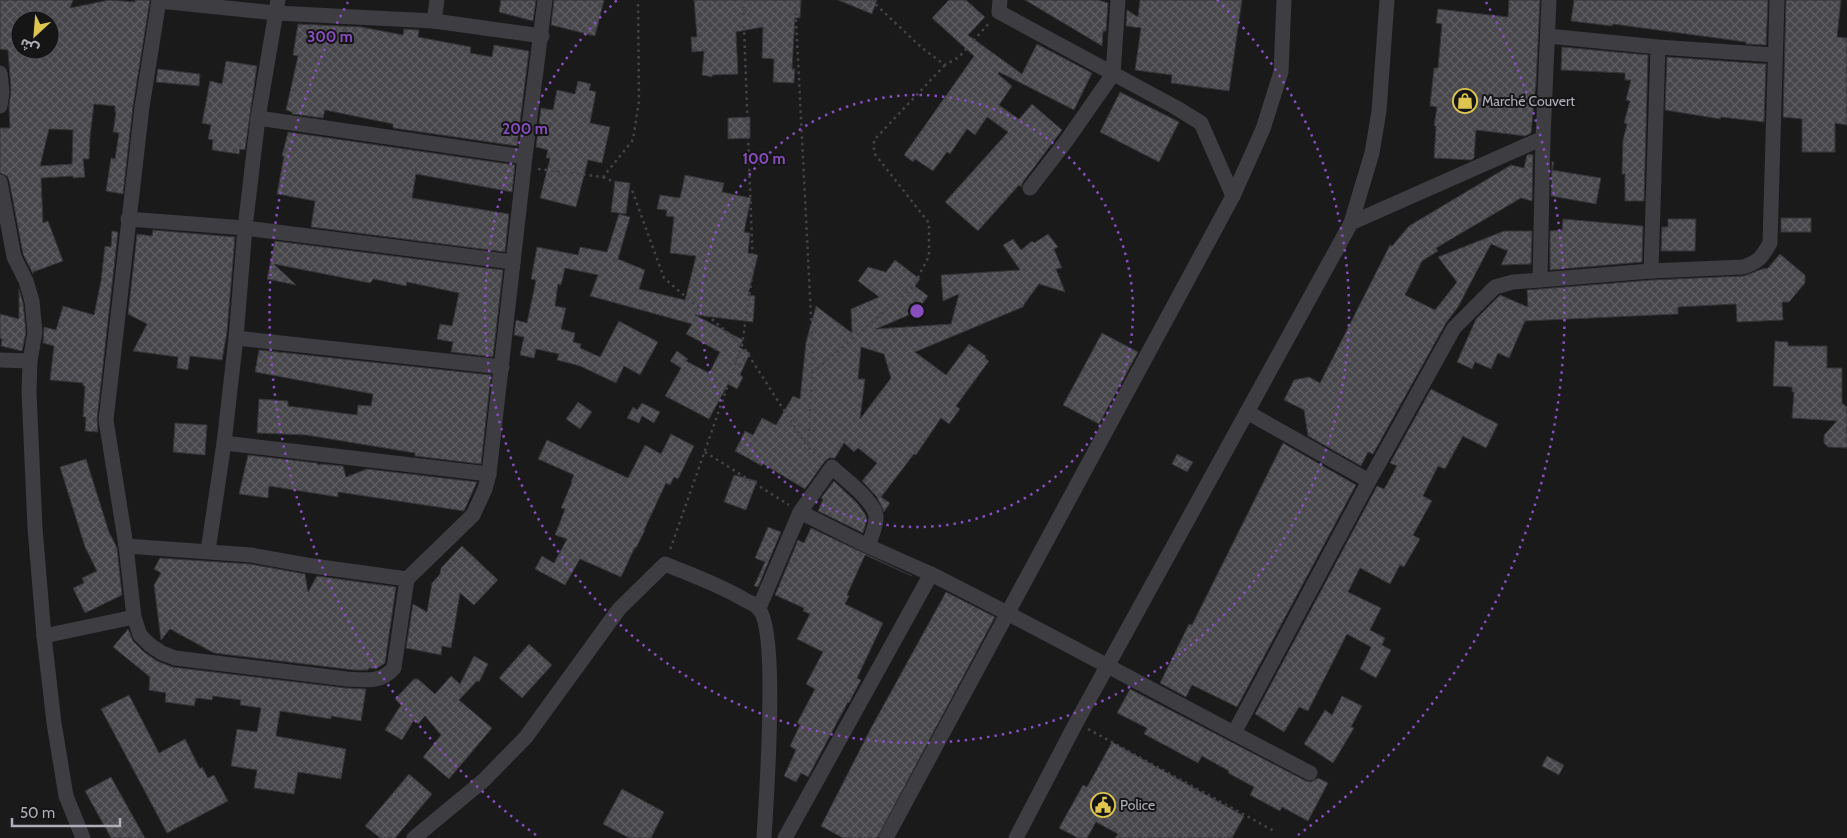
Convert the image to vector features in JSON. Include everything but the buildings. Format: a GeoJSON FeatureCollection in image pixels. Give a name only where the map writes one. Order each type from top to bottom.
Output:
{"type":"FeatureCollection","features":[{"type":"Feature","properties":{"kind":"street"},"geometry":{"type":"LineString","coordinates":[[542,36],[434,21],[277,6],[159,0],[142,107],[106,420],[126,546],[134,617],[140,635],[162,653],[175,658],[347,679],[372,680],[384,677],[394,668],[406,579],[473,515],[489,474],[524,162],[542,36],[545,0]]}},
{"type":"Feature","properties":{"kind":"street"},"geometry":{"type":"LineString","coordinates":[[434,21],[437,0]]}},
{"type":"Feature","properties":{"kind":"street"},"geometry":{"type":"LineString","coordinates":[[1030,188],[1112,74],[1118,0]]}},
{"type":"Feature","properties":{"kind":"street"},"geometry":{"type":"LineString","coordinates":[[886,838],[1233,196],[1263,129],[1281,72],[1284,0]]}},
{"type":"Feature","properties":{"kind":"street"},"geometry":{"type":"LineString","coordinates":[[1016,838],[1076,723],[1350,223],[1372,153],[1379,111],[1387,0]]}},
{"type":"Feature","properties":{"kind":"street"},"geometry":{"type":"LineString","coordinates":[[1540,280],[1543,138],[1549,0]]}},
{"type":"Feature","properties":{"kind":"street"},"geometry":{"type":"LineString","coordinates":[[1234,733],[1369,480],[1454,328],[1495,288],[1513,282],[1651,271],[1743,267],[1755,263],[1763,256],[1770,243],[1777,0]]}},
{"type":"Feature","properties":{"kind":"street"},"geometry":{"type":"LineString","coordinates":[[208,551],[224,443],[258,118],[277,6]]}},
{"type":"Feature","properties":{"kind":"street"},"geometry":{"type":"LineString","coordinates":[[999,6],[1112,74],[1175,107],[1201,124],[1233,196]]}},
{"type":"Feature","properties":{"kind":"street"},"geometry":{"type":"LineString","coordinates":[[1548,36],[1658,47],[1775,55]]}},
{"type":"Feature","properties":{"kind":"street"},"geometry":{"type":"LineString","coordinates":[[1651,271],[1658,47]]}},
{"type":"Feature","properties":{"kind":"street"},"geometry":{"type":"LineString","coordinates":[[0,73],[2,91],[0,106]]}},
{"type":"Feature","properties":{"kind":"street"},"geometry":{"type":"LineString","coordinates":[[258,118],[524,162]]}},
{"type":"Feature","properties":{"kind":"street"},"geometry":{"type":"LineString","coordinates":[[1350,223],[1543,138]]}},
{"type":"Feature","properties":{"kind":"street"},"geometry":{"type":"LineString","coordinates":[[0,182],[14,257],[26,281],[32,301],[35,332],[30,361],[29,390],[35,528],[44,636],[54,723],[66,796],[82,838]]}},
{"type":"Feature","properties":{"kind":"street"},"geometry":{"type":"LineString","coordinates":[[128,219],[245,228],[513,262]]}},
{"type":"Feature","properties":{"kind":"street"},"geometry":{"type":"LineString","coordinates":[[236,338],[502,367]]}},
{"type":"Feature","properties":{"kind":"street"},"geometry":{"type":"LineString","coordinates":[[0,360],[30,361]]}},
{"type":"Feature","properties":{"kind":"street"},"geometry":{"type":"LineString","coordinates":[[1247,412],[1369,480]]}},
{"type":"Feature","properties":{"kind":"street"},"geometry":{"type":"LineString","coordinates":[[224,443],[489,474]]}},
{"type":"Feature","properties":{"kind":"street"},"geometry":{"type":"LineString","coordinates":[[764,838],[770,688],[768,642],[760,608],[800,512],[832,467],[868,500],[874,508],[876,518],[868,546]]}},
{"type":"Feature","properties":{"kind":"street"},"geometry":{"type":"LineString","coordinates":[[800,512],[1008,613],[1310,773]]}},
{"type":"Feature","properties":{"kind":"street"},"geometry":{"type":"LineString","coordinates":[[126,546],[252,555],[306,566],[406,579]]}},
{"type":"Feature","properties":{"kind":"street"},"geometry":{"type":"LineString","coordinates":[[414,838],[484,780],[526,737],[619,608],[665,564],[716,585],[760,608]]}},
{"type":"Feature","properties":{"kind":"street"},"geometry":{"type":"LineString","coordinates":[[785,838],[931,574]]}},
{"type":"Feature","properties":{"kind":"street"},"geometry":{"type":"LineString","coordinates":[[44,636],[134,617]]}},
{"type":"Feature","properties":{"kind":"path"},"geometry":{"type":"LineString","coordinates":[[604,177],[633,140],[639,101],[638,0]]}},
{"type":"Feature","properties":{"kind":"path"},"geometry":{"type":"LineString","coordinates":[[665,564],[706,452],[742,345],[753,268],[743,0]]}},
{"type":"Feature","properties":{"kind":"path"},"geometry":{"type":"LineString","coordinates":[[795,0],[813,356],[808,447]]}},
{"type":"Feature","properties":{"kind":"path"},"geometry":{"type":"LineString","coordinates":[[871,0],[922,48],[945,65]]}},
{"type":"Feature","properties":{"kind":"path"},"geometry":{"type":"LineString","coordinates":[[812,372],[913,287],[929,256],[929,223],[874,152],[874,140],[945,65],[959,57],[999,6]]}},
{"type":"Feature","properties":{"kind":"path"},"geometry":{"type":"LineString","coordinates":[[524,162],[604,177],[632,190],[664,278],[742,345],[808,447],[832,467]]}},
{"type":"Feature","properties":{"kind":"path"},"geometry":{"type":"LineString","coordinates":[[706,452],[800,512]]}},
{"type":"Feature","properties":{"kind":"path"},"geometry":{"type":"LineString","coordinates":[[1076,723],[1274,831]]}},
{"type":"Feature","properties":{"kind":"place","name":"Marché Couvert"},"geometry":{"type":"Point","coordinates":[1465,101]}},
{"type":"Feature","properties":{"kind":"place","name":"Police"},"geometry":{"type":"Point","coordinates":[1103,805]}}]}
